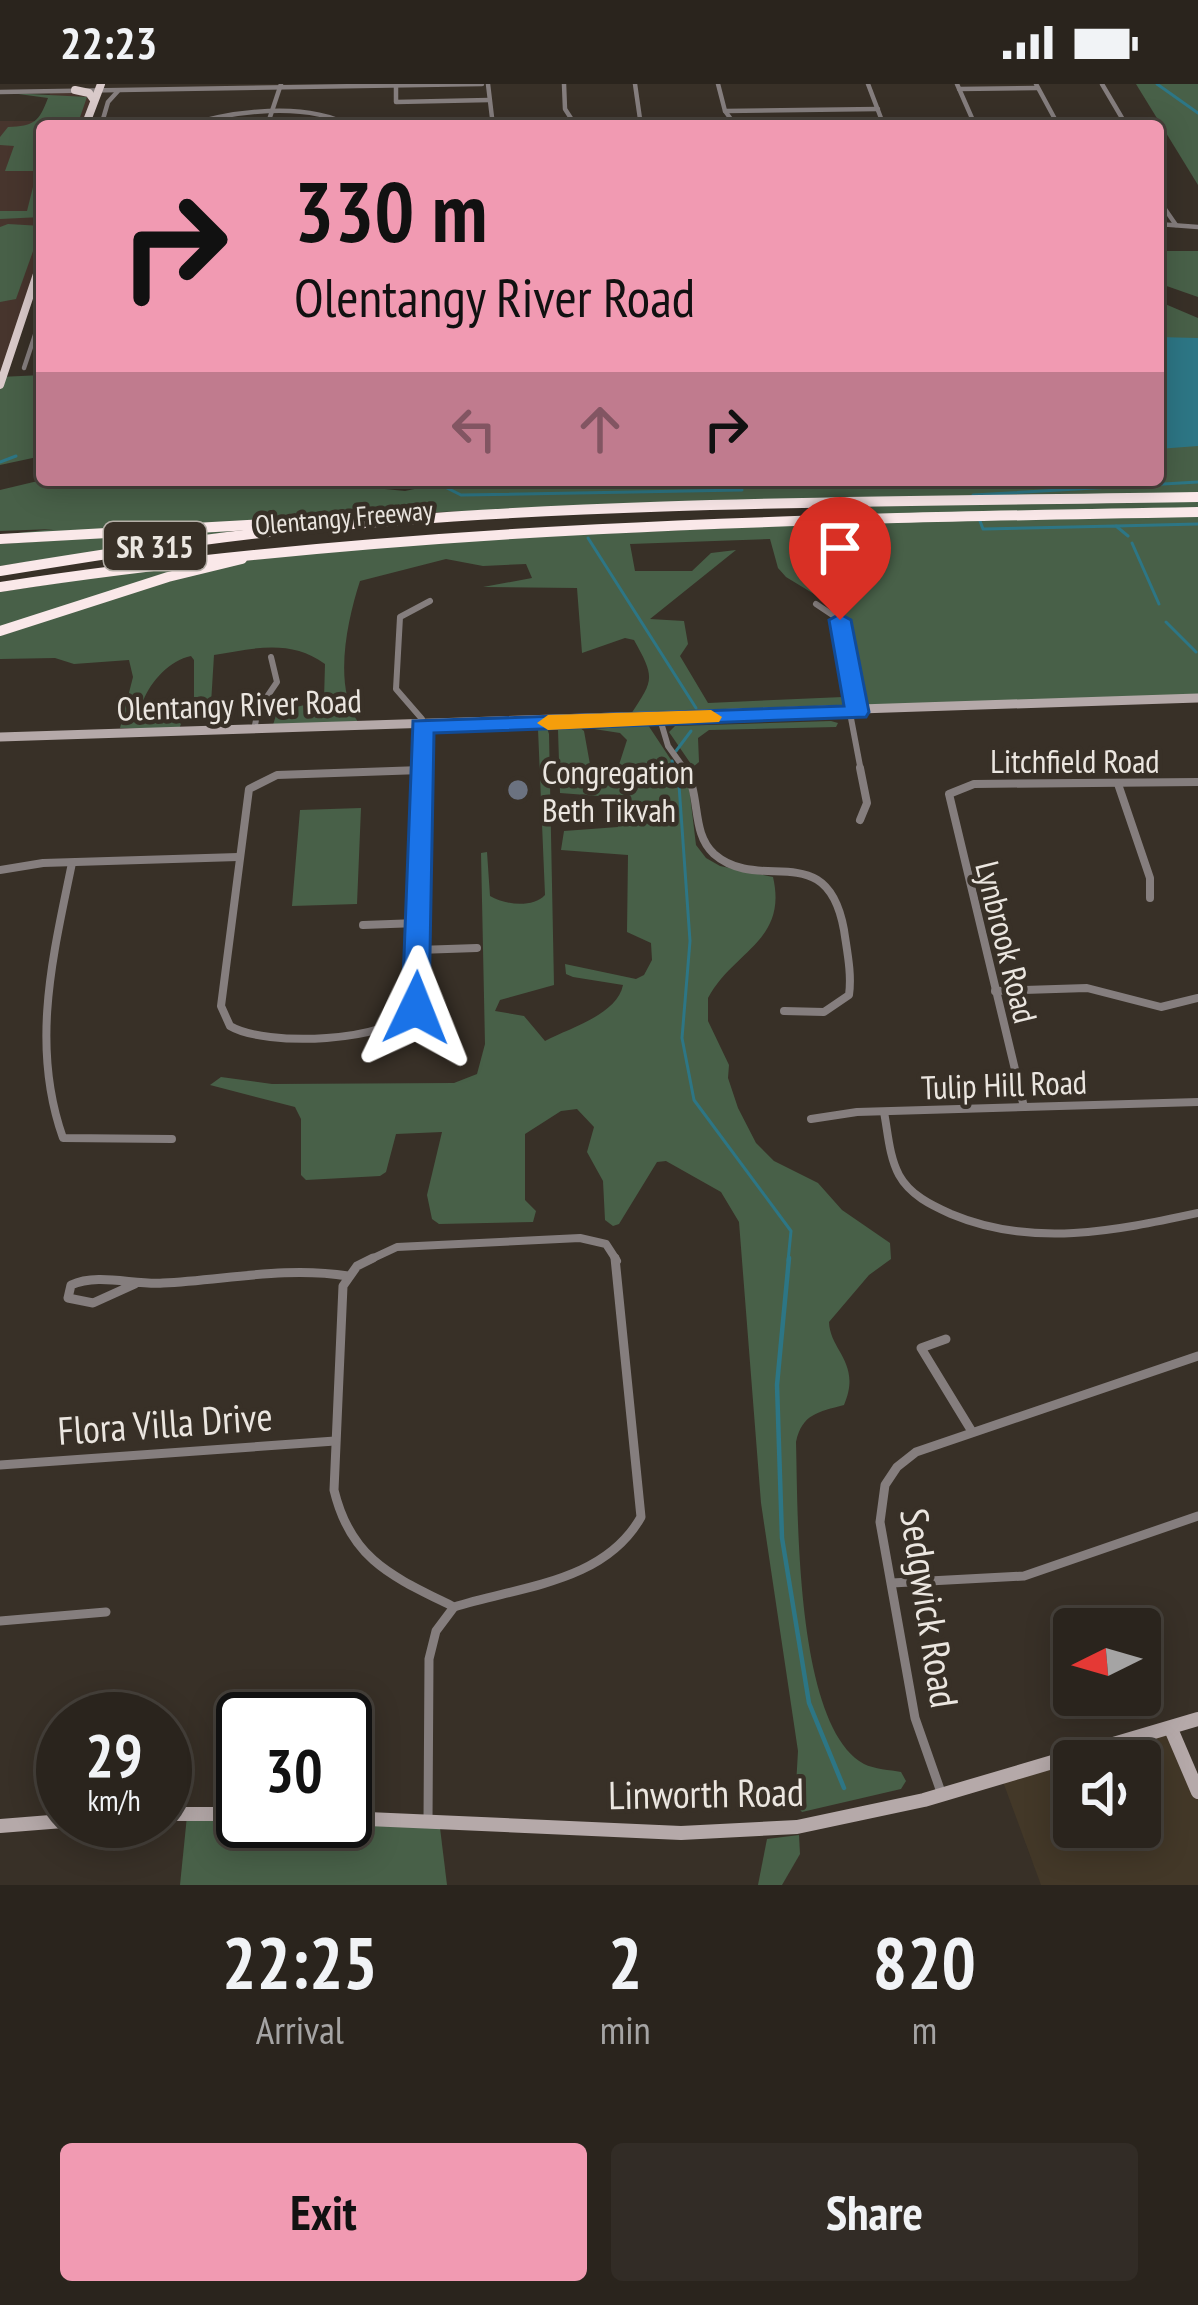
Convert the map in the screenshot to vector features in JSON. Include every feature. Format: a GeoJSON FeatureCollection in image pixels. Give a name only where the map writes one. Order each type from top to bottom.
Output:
{"type":"FeatureCollection","features":[{"type":"Feature","properties":{"kind":"highway","name":"Olentangy Freeway"},"geometry":{"type":"LineString","coordinates":[[0,572],[203,540],[428,518],[1198,497]]}},
{"type":"Feature","properties":{"kind":"highway","name":"Olentangy Freeway"},"geometry":{"type":"LineString","coordinates":[[0,587],[206,554],[430,532],[1198,512]]}},
{"type":"Feature","properties":{"kind":"highway"},"geometry":{"type":"LineString","coordinates":[[0,539],[428,518]]}},
{"type":"Feature","properties":{"kind":"highway"},"geometry":{"type":"LineString","coordinates":[[0,631],[197,568],[430,532]]}},
{"type":"Feature","properties":{"kind":"main road"},"geometry":{"type":"LineString","coordinates":[[88,120],[100,87]]}},
{"type":"Feature","properties":{"kind":"main road"},"geometry":{"type":"LineString","coordinates":[[75,90],[89,93],[94,100]]}},
{"type":"Feature","properties":{"kind":"main road"},"geometry":{"type":"LineString","coordinates":[[0,386],[36,277]]}},
{"type":"Feature","properties":{"kind":"main road","name":"Olentangy River Road"},"geometry":{"type":"LineString","coordinates":[[0,737],[1198,698]]}},
{"type":"Feature","properties":{"kind":"main road","name":"Linworth Road"},"geometry":{"type":"LineString","coordinates":[[372,1819],[746,1833],[861,1817],[1198,1719]]}},
{"type":"Feature","properties":{"kind":"main road"},"geometry":{"type":"LineString","coordinates":[[1171,1729],[1198,1792]]}},
{"type":"Feature","properties":{"kind":"main road"},"geometry":{"type":"LineString","coordinates":[[0,1826],[36,1823]]}},
{"type":"Feature","properties":{"kind":"street"},"geometry":{"type":"LineString","coordinates":[[0,92],[485,84],[493,120]]}},
{"type":"Feature","properties":{"kind":"street"},"geometry":{"type":"LineString","coordinates":[[564,84],[565,109],[572,120]]}},
{"type":"Feature","properties":{"kind":"street"},"geometry":{"type":"LineString","coordinates":[[634,84],[640,120]]}},
{"type":"Feature","properties":{"kind":"street"},"geometry":{"type":"LineString","coordinates":[[718,84],[730,120]]}},
{"type":"Feature","properties":{"kind":"street"},"geometry":{"type":"LineString","coordinates":[[868,84],[882,120]]}},
{"type":"Feature","properties":{"kind":"street"},"geometry":{"type":"LineString","coordinates":[[1102,84],[1121,120]]}},
{"type":"Feature","properties":{"kind":"street"},"geometry":{"type":"LineString","coordinates":[[396,85],[396,102],[489,100]]}},
{"type":"Feature","properties":{"kind":"street"},"geometry":{"type":"LineString","coordinates":[[270,120],[281,86]]}},
{"type":"Feature","properties":{"kind":"street"},"geometry":{"type":"LineString","coordinates":[[973,120],[958,87],[1036,86],[1057,120]]}},
{"type":"Feature","properties":{"kind":"street"},"geometry":{"type":"LineString","coordinates":[[103,120],[108,102],[119,90]]}},
{"type":"Feature","properties":{"kind":"street"},"geometry":{"type":"LineString","coordinates":[[725,111],[878,109]]}},
{"type":"Feature","properties":{"kind":"street"},"geometry":{"type":"LineString","coordinates":[[208,120],[273,115],[343,120]]}},
{"type":"Feature","properties":{"kind":"street"},"geometry":{"type":"LineString","coordinates":[[1164,208],[1176,225]]}},
{"type":"Feature","properties":{"kind":"street"},"geometry":{"type":"LineString","coordinates":[[1164,224],[1198,227]]}},
{"type":"Feature","properties":{"kind":"street"},"geometry":{"type":"LineString","coordinates":[[26,306],[36,305]]}},
{"type":"Feature","properties":{"kind":"street"},"geometry":{"type":"LineString","coordinates":[[24,368],[36,332]]}},
{"type":"Feature","properties":{"kind":"street"},"geometry":{"type":"LineString","coordinates":[[421,770],[285,774],[258,782],[245,797],[220,1006],[231,1028],[262,1036],[389,1028],[416,1008],[422,726],[419,712],[396,689],[399,621],[407,610],[430,601]]}},
{"type":"Feature","properties":{"kind":"street"},"geometry":{"type":"LineString","coordinates":[[816,604],[840,620],[867,802],[860,820]]}},
{"type":"Feature","properties":{"kind":"street"},"geometry":{"type":"LineString","coordinates":[[254,731],[258,710],[278,682],[271,657]]}},
{"type":"Feature","properties":{"kind":"street"},"geometry":{"type":"LineString","coordinates":[[660,719],[668,752],[695,790],[701,835],[711,852],[746,868],[808,874],[833,895],[851,982],[849,995],[817,1014],[784,1010]]}},
{"type":"Feature","properties":{"kind":"street","name":"Litchfield Road"},"geometry":{"type":"LineString","coordinates":[[953,789],[974,784],[1198,782]]}},
{"type":"Feature","properties":{"kind":"street"},"geometry":{"type":"LineString","coordinates":[[1118,784],[1150,878],[1150,898]]}},
{"type":"Feature","properties":{"kind":"street","name":"Lynbrook Road"},"geometry":{"type":"LineString","coordinates":[[953,789],[947,800],[1024,1107]]}},
{"type":"Feature","properties":{"kind":"street"},"geometry":{"type":"LineString","coordinates":[[0,870],[238,857]]}},
{"type":"Feature","properties":{"kind":"street"},"geometry":{"type":"LineString","coordinates":[[72,863],[43,1016],[56,1121],[63,1138],[80,1143],[172,1139]]}},
{"type":"Feature","properties":{"kind":"street"},"geometry":{"type":"LineString","coordinates":[[363,925],[418,923]]}},
{"type":"Feature","properties":{"kind":"street"},"geometry":{"type":"LineString","coordinates":[[418,950],[478,948]]}},
{"type":"Feature","properties":{"kind":"street"},"geometry":{"type":"LineString","coordinates":[[995,991],[1087,988],[1161,1007],[1184,1006],[1198,998]]}},
{"type":"Feature","properties":{"kind":"street","name":"Tulip Hill Road"},"geometry":{"type":"LineString","coordinates":[[812,1118],[1198,1102]]}},
{"type":"Feature","properties":{"kind":"street"},"geometry":{"type":"LineString","coordinates":[[884,1112],[902,1180],[933,1206],[974,1224],[1026,1235],[1082,1235],[1198,1213]]}},
{"type":"Feature","properties":{"kind":"street"},"geometry":{"type":"LineString","coordinates":[[428,1822],[429,1659],[436,1631],[454,1607],[596,1565],[620,1551],[636,1532],[642,1501],[618,1262],[606,1244],[585,1239],[408,1246],[378,1252],[348,1276],[341,1294],[335,1442],[338,1519],[354,1544],[401,1581],[454,1607]]}},
{"type":"Feature","properties":{"kind":"street"},"geometry":{"type":"LineString","coordinates":[[135,1284],[89,1305],[68,1298],[70,1286],[82,1279],[135,1284],[308,1269],[348,1276]]}},
{"type":"Feature","properties":{"kind":"street"},"geometry":{"type":"LineString","coordinates":[[946,1339],[921,1348],[971,1430]]}},
{"type":"Feature","properties":{"kind":"street","name":"Sedgwick Road"},"geometry":{"type":"LineString","coordinates":[[942,1795],[915,1718],[879,1506],[888,1475],[911,1453],[971,1430],[1198,1357]]}},
{"type":"Feature","properties":{"kind":"street","name":"Flora Villa Drive"},"geometry":{"type":"LineString","coordinates":[[0,1465],[335,1442]]}},
{"type":"Feature","properties":{"kind":"street"},"geometry":{"type":"LineString","coordinates":[[892,1583],[1024,1576],[1198,1516]]}},
{"type":"Feature","properties":{"kind":"street"},"geometry":{"type":"LineString","coordinates":[[0,1621],[106,1612]]}},
{"type":"Feature","properties":{"kind":"shaded area"},"geometry":{"type":"Polygon","coordinates":[[[51,91],[86,91],[94,100],[87,120],[39,120],[51,91]]]}},
{"type":"Feature","properties":{"kind":"shaded area"},"geometry":{"type":"Polygon","coordinates":[[[0,121],[36,121],[36,277],[0,388],[0,121]]]}},
{"type":"Feature","properties":{"kind":"shaded area"},"geometry":{"type":"Polygon","coordinates":[[[1169,1729],[1198,1790],[1198,1885],[1041,1885],[1002,1779],[1053,1764],[1053,1848],[1161,1848],[1161,1740],[1132,1740],[1169,1729]]]}},
{"type":"Feature","properties":{"kind":"green space"},"geometry":{"type":"Polygon","coordinates":[[[1136,84],[1198,84],[1198,185],[1164,130],[1164,120],[1158,120],[1136,84]]]}},
{"type":"Feature","properties":{"kind":"green space"},"geometry":{"type":"Polygon","coordinates":[[[11,93],[87,97],[79,120],[36,120],[36,171],[5,171],[14,146],[0,145],[0,137],[8,127],[34,121],[48,98],[11,93]]]}},
{"type":"Feature","properties":{"kind":"green space"},"geometry":{"type":"Polygon","coordinates":[[[36,175],[36,217],[0,219],[0,211],[27,211],[36,175]]]}},
{"type":"Feature","properties":{"kind":"green space"},"geometry":{"type":"Polygon","coordinates":[[[36,226],[36,243],[16,299],[0,302],[0,227],[36,226]]]}},
{"type":"Feature","properties":{"kind":"green space"},"geometry":{"type":"Polygon","coordinates":[[[1164,251],[1198,251],[1198,297],[1164,285],[1164,251]]]}},
{"type":"Feature","properties":{"kind":"green space"},"geometry":{"type":"Polygon","coordinates":[[[1164,304],[1198,318],[1198,698],[857,712],[837,608],[786,577],[778,568],[770,539],[630,544],[635,571],[692,571],[711,553],[736,550],[650,619],[684,621],[688,644],[680,656],[708,703],[843,697],[849,707],[631,714],[647,686],[646,663],[634,640],[625,638],[582,653],[577,588],[483,587],[532,578],[526,564],[483,566],[446,559],[360,581],[347,634],[344,672],[350,707],[358,722],[273,725],[277,712],[324,700],[325,664],[286,648],[214,655],[210,720],[194,718],[191,656],[169,667],[143,701],[152,716],[175,719],[181,724],[179,729],[120,728],[133,677],[129,660],[74,664],[55,658],[0,659],[0,636],[127,592],[244,561],[387,543],[823,524],[820,505],[717,505],[410,513],[0,535],[53,529],[0,531],[0,490],[36,481],[36,486],[355,486],[405,491],[429,486],[1164,486],[1164,304]]]}},
{"type":"Feature","properties":{"kind":"green space"},"geometry":{"type":"Polygon","coordinates":[[[36,375],[36,457],[0,465],[0,377],[36,375]]]}},
{"type":"Feature","properties":{"kind":"green space"},"geometry":{"type":"Polygon","coordinates":[[[255,528],[0,566],[0,544],[255,528]]]}},
{"type":"Feature","properties":{"kind":"green space"},"geometry":{"type":"Polygon","coordinates":[[[232,556],[0,627],[0,592],[232,556]]]}},
{"type":"Feature","properties":{"kind":"green space"},"geometry":{"type":"Polygon","coordinates":[[[838,723],[836,727],[709,730],[698,738],[699,762],[693,767],[669,732],[675,726],[838,723]]]}},
{"type":"Feature","properties":{"kind":"green space"},"geometry":{"type":"Polygon","coordinates":[[[648,725],[689,787],[696,845],[706,858],[720,866],[773,877],[776,899],[766,931],[708,998],[708,1021],[729,1065],[728,1078],[738,1108],[756,1143],[774,1161],[818,1183],[842,1210],[890,1243],[891,1259],[869,1275],[829,1322],[847,1368],[849,1391],[844,1405],[812,1416],[802,1425],[796,1442],[798,1517],[805,1616],[825,1708],[841,1742],[864,1764],[901,1772],[906,1781],[901,1789],[802,1812],[795,1804],[798,1751],[761,1503],[739,1222],[721,1192],[666,1161],[657,1162],[619,1224],[613,1226],[605,1220],[603,1181],[587,1152],[594,1127],[577,1109],[561,1111],[525,1134],[525,1200],[536,1211],[533,1222],[439,1224],[432,1219],[427,1195],[442,1132],[396,1134],[386,1172],[380,1176],[306,1180],[301,1175],[301,1119],[295,1107],[210,1085],[221,1077],[272,1084],[454,1083],[477,1074],[485,1044],[481,853],[487,852],[490,896],[519,904],[545,895],[538,729],[547,728],[549,734],[554,985],[500,1000],[495,1011],[524,1016],[545,1041],[612,1005],[623,985],[573,977],[566,974],[565,964],[636,979],[652,960],[651,943],[627,932],[628,855],[561,850],[564,831],[618,827],[612,797],[560,793],[558,730],[579,727],[584,731],[591,770],[606,779],[617,771],[627,740],[620,733],[594,729],[648,725]]]}},
{"type":"Feature","properties":{"kind":"green space"},"geometry":{"type":"Polygon","coordinates":[[[361,808],[357,904],[292,906],[300,810],[361,808]]]}},
{"type":"Feature","properties":{"kind":"green space"},"geometry":{"type":"Polygon","coordinates":[[[192,1816],[216,1817],[216,1848],[372,1848],[372,1825],[440,1828],[447,1885],[180,1885],[184,1848],[192,1848],[192,1816]]]}},
{"type":"Feature","properties":{"kind":"green space"},"geometry":{"type":"Polygon","coordinates":[[[799,1835],[800,1854],[782,1885],[758,1885],[767,1839],[799,1835]]]}},
{"type":"Feature","properties":{"kind":"water"},"geometry":{"type":"Polygon","coordinates":[[[1164,337],[1198,338],[1198,446],[1164,449],[1164,337]]]}},
{"type":"Feature","properties":{"kind":"waterway"},"geometry":{"type":"LineString","coordinates":[[1157,84],[1198,113]]}},
{"type":"Feature","properties":{"kind":"waterway"},"geometry":{"type":"LineString","coordinates":[[0,462],[16,456]]}},
{"type":"Feature","properties":{"kind":"waterway"},"geometry":{"type":"LineString","coordinates":[[1164,484],[1198,482]]}},
{"type":"Feature","properties":{"kind":"waterway"},"geometry":{"type":"LineString","coordinates":[[443,486],[461,495],[742,490]]}},
{"type":"Feature","properties":{"kind":"waterway"},"geometry":{"type":"LineString","coordinates":[[973,495],[1129,486]]}},
{"type":"Feature","properties":{"kind":"waterway"},"geometry":{"type":"LineString","coordinates":[[980,521],[983,529],[1116,526]]}},
{"type":"Feature","properties":{"kind":"waterway"},"geometry":{"type":"LineString","coordinates":[[1116,526],[1198,524]]}},
{"type":"Feature","properties":{"kind":"waterway"},"geometry":{"type":"LineString","coordinates":[[1116,526],[1128,536]]}},
{"type":"Feature","properties":{"kind":"waterway"},"geometry":{"type":"LineString","coordinates":[[588,538],[696,708]]}},
{"type":"Feature","properties":{"kind":"waterway"},"geometry":{"type":"LineString","coordinates":[[1132,543],[1159,604]]}},
{"type":"Feature","properties":{"kind":"waterway"},"geometry":{"type":"LineString","coordinates":[[1166,622],[1196,652]]}},
{"type":"Feature","properties":{"kind":"waterway"},"geometry":{"type":"LineString","coordinates":[[676,751],[691,731]]}},
{"type":"Feature","properties":{"kind":"waterway"},"geometry":{"type":"LineString","coordinates":[[672,761],[679,785],[690,941],[682,1038],[694,1100],[791,1231],[788,1261]]}},
{"type":"Feature","properties":{"kind":"waterway"},"geometry":{"type":"LineString","coordinates":[[789,1258],[777,1385],[782,1538],[809,1703],[844,1788]]}},
{"type":"Feature","properties":{"kind":"slow traffic"},"geometry":{"type":"LineString","coordinates":[[548,723],[711,717]]}},
{"type":"Feature","properties":{"kind":"place","name":"Congregation Beth Tikvah"},"geometry":{"type":"Point","coordinates":[518,790]}},
{"type":"Feature","properties":{"kind":"route"},"geometry":{"type":"LineString","coordinates":[[416,1008],[422,726],[857,712],[840,620]]}}]}
